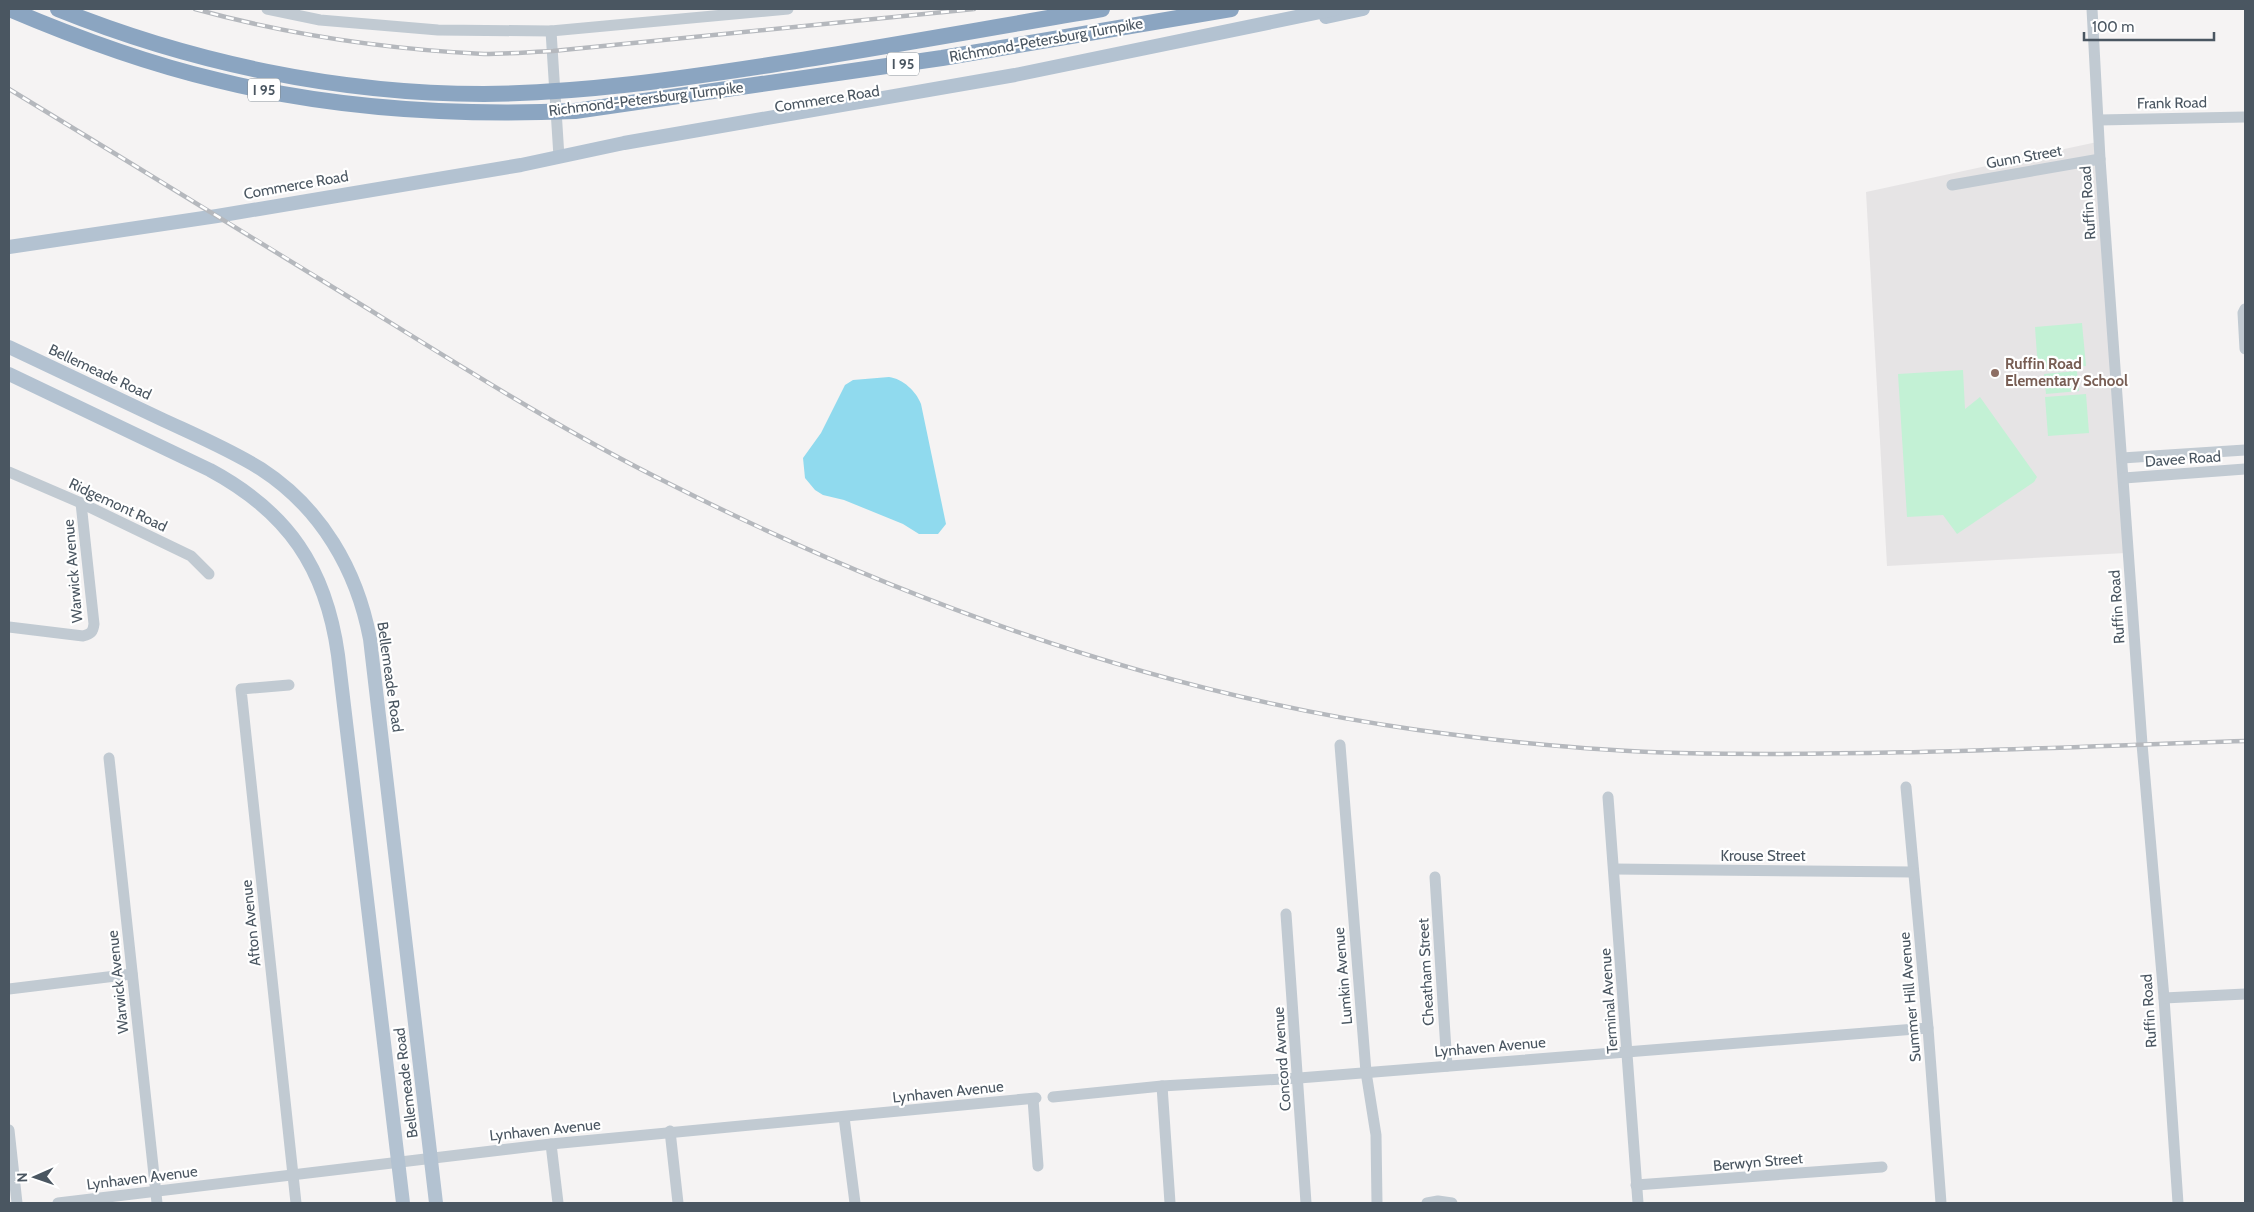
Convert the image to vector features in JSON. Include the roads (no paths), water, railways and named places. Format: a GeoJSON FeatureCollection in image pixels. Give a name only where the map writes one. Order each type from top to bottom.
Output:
{"type":"FeatureCollection","features":[{"type":"Feature","properties":{"kind":"highway","name":"Richmond-Petersburg Turnpike"},"geometry":{"type":"LineString","coordinates":[[58,9],[108,29],[273,74],[369,88],[482,94],[573,91],[655,83],[1102,9]]}},
{"type":"Feature","properties":{"kind":"highway","name":"Richmond-Petersburg Turnpike"},"geometry":{"type":"LineString","coordinates":[[9,10],[79,38],[134,57],[227,82],[312,99],[402,110],[530,113],[574,111],[942,58],[1231,9]]}},
{"type":"Feature","properties":{"kind":"main road","name":"Commerce Road"},"geometry":{"type":"LineString","coordinates":[[12,247],[217,216],[559,158],[624,143],[1015,75],[1335,9]]}},
{"type":"Feature","properties":{"kind":"main road","name":"Commerce Road"},"geometry":{"type":"LineString","coordinates":[[588,152],[616,152],[952,94],[1363,9]]}},
{"type":"Feature","properties":{"kind":"main road","name":"Bellemeade Road"},"geometry":{"type":"LineString","coordinates":[[9,347],[218,446],[260,469],[285,487],[309,510],[329,536],[346,563],[358,592],[370,639],[436,1203]]}},
{"type":"Feature","properties":{"kind":"main road","name":"Bellemeade Road"},"geometry":{"type":"LineString","coordinates":[[9,374],[238,485],[263,504],[285,526],[312,564],[330,608],[336,639],[403,1203]]}},
{"type":"Feature","properties":{"kind":"street"},"geometry":{"type":"LineString","coordinates":[[268,9],[320,20],[438,30],[552,31],[788,9]]}},
{"type":"Feature","properties":{"kind":"street","name":"Ruffin Road"},"geometry":{"type":"LineString","coordinates":[[2092,9],[2100,159],[2142,744],[2164,998],[2178,1203]]}},
{"type":"Feature","properties":{"kind":"street"},"geometry":{"type":"LineString","coordinates":[[552,31],[559,158]]}},
{"type":"Feature","properties":{"kind":"street","name":"Frank Road"},"geometry":{"type":"LineString","coordinates":[[2099,120],[2245,116]]}},
{"type":"Feature","properties":{"kind":"street","name":"Gunn Street"},"geometry":{"type":"LineString","coordinates":[[1952,185],[2100,159]]}},
{"type":"Feature","properties":{"kind":"street"},"geometry":{"type":"LineString","coordinates":[[2245,309],[2243,313],[2245,349]]}},
{"type":"Feature","properties":{"kind":"street"},"geometry":{"type":"LineString","coordinates":[[2122,458],[2245,450]]}},
{"type":"Feature","properties":{"kind":"street","name":"Davee Road"},"geometry":{"type":"LineString","coordinates":[[2124,478],[2245,469]]}},
{"type":"Feature","properties":{"kind":"street","name":"Ridgemont Road"},"geometry":{"type":"LineString","coordinates":[[9,472],[81,503],[191,556],[209,574]]}},
{"type":"Feature","properties":{"kind":"street","name":"Warwick Avenue"},"geometry":{"type":"LineString","coordinates":[[9,627],[75,636],[89,635],[94,624],[81,503]]}},
{"type":"Feature","properties":{"kind":"street","name":"Afton Avenue"},"geometry":{"type":"LineString","coordinates":[[290,684],[241,689],[296,1203]]}},
{"type":"Feature","properties":{"kind":"street","name":"Lumkin Avenue"},"geometry":{"type":"LineString","coordinates":[[1340,745],[1366,1072],[1376,1135],[1377,1203]]}},
{"type":"Feature","properties":{"kind":"street","name":"Warwick Avenue"},"geometry":{"type":"LineString","coordinates":[[109,758],[156,1197]]}},
{"type":"Feature","properties":{"kind":"street","name":"Summer Hill Avenue"},"geometry":{"type":"LineString","coordinates":[[1906,787],[1928,1028],[1941,1203]]}},
{"type":"Feature","properties":{"kind":"street","name":"Terminal Avenue"},"geometry":{"type":"LineString","coordinates":[[1608,797],[1638,1203]]}},
{"type":"Feature","properties":{"kind":"street","name":"Krouse Street"},"geometry":{"type":"LineString","coordinates":[[1614,869],[1913,872]]}},
{"type":"Feature","properties":{"kind":"street","name":"Cheatham Street"},"geometry":{"type":"LineString","coordinates":[[1435,877],[1447,1066]]}},
{"type":"Feature","properties":{"kind":"street","name":"Concord Avenue"},"geometry":{"type":"LineString","coordinates":[[1286,914],[1299,1078],[1306,1203]]}},
{"type":"Feature","properties":{"kind":"street"},"geometry":{"type":"LineString","coordinates":[[9,990],[132,974]]}},
{"type":"Feature","properties":{"kind":"street"},"geometry":{"type":"LineString","coordinates":[[2164,998],[2245,994]]}},
{"type":"Feature","properties":{"kind":"street","name":"Lynhaven Avenue"},"geometry":{"type":"LineString","coordinates":[[1053,1097],[1162,1086],[1299,1078],[1928,1028]]}},
{"type":"Feature","properties":{"kind":"street"},"geometry":{"type":"LineString","coordinates":[[1162,1086],[1170,1203]]}},
{"type":"Feature","properties":{"kind":"street","name":"Lynhaven Avenue"},"geometry":{"type":"LineString","coordinates":[[58,1203],[156,1197],[293,1175],[670,1131],[1035,1099],[1038,1166]]}},
{"type":"Feature","properties":{"kind":"street"},"geometry":{"type":"LineString","coordinates":[[844,1117],[855,1203]]}},
{"type":"Feature","properties":{"kind":"street"},"geometry":{"type":"LineString","coordinates":[[9,1130],[17,1203]]}},
{"type":"Feature","properties":{"kind":"street"},"geometry":{"type":"LineString","coordinates":[[670,1131],[678,1203]]}},
{"type":"Feature","properties":{"kind":"street"},"geometry":{"type":"LineString","coordinates":[[551,1144],[558,1203]]}},
{"type":"Feature","properties":{"kind":"street","name":"Berwyn Street"},"geometry":{"type":"LineString","coordinates":[[1636,1185],[1882,1167]]}},
{"type":"Feature","properties":{"kind":"street"},"geometry":{"type":"LineString","coordinates":[[1427,1203],[1438,1201],[1452,1203]]}},
{"type":"Feature","properties":{"kind":"water"},"geometry":{"type":"Polygon","coordinates":[[[889,377],[899,380],[908,386],[921,404],[946,524],[938,534],[919,534],[903,524],[844,500],[823,495],[815,490],[805,478],[803,458],[821,433],[845,385],[853,380],[889,377]]]}},
{"type":"Feature","properties":{"kind":"railway"},"geometry":{"type":"LineString","coordinates":[[195,9],[266,26],[338,39],[411,49],[484,54],[553,51],[974,9]]}},
{"type":"Feature","properties":{"kind":"railway"},"geometry":{"type":"LineString","coordinates":[[9,89],[472,373],[628,463],[757,526],[848,567],[940,604],[1033,637],[1128,667],[1223,693],[1320,714],[1418,730],[1516,742],[1615,750],[1681,753],[1822,754],[2245,741]]}},
{"type":"Feature","properties":{"kind":"place","name":"Ruffin Road Elementary School"},"geometry":{"type":"Point","coordinates":[1995,373]}}]}
